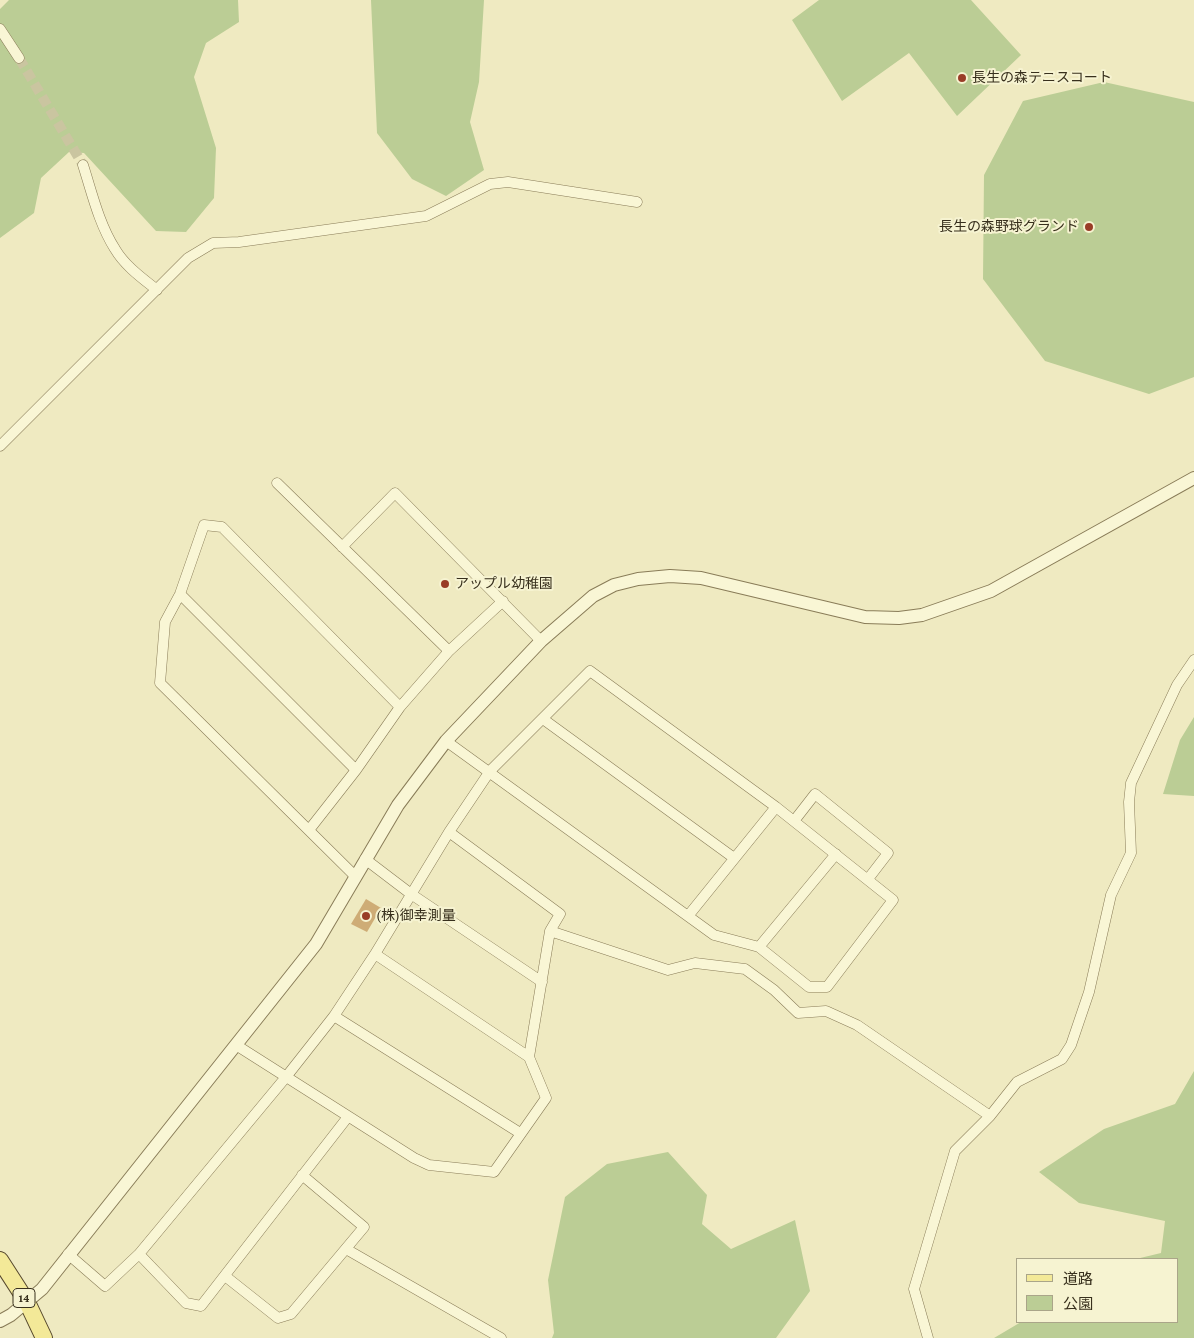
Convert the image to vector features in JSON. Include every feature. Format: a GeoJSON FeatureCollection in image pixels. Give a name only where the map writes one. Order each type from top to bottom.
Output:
{"type":"FeatureCollection","features":[{"type":"Feature","properties":{"kind":"main road","name":"14"},"geometry":{"type":"LineString","coordinates":[[0,1260],[27,1302],[44,1338]]}},
{"type":"Feature","properties":{"kind":"street"},"geometry":{"type":"LineString","coordinates":[[0,29],[19,58]]}},
{"type":"Feature","properties":{"kind":"street"},"geometry":{"type":"LineString","coordinates":[[83,165],[103,225],[114,249],[125,263],[157,290]]}},
{"type":"Feature","properties":{"kind":"street"},"geometry":{"type":"LineString","coordinates":[[0,446],[188,258],[213,243],[239,242],[426,216],[490,184],[508,182],[637,202]]}},
{"type":"Feature","properties":{"kind":"street"},"geometry":{"type":"LineString","coordinates":[[5,1318],[42,1289],[316,944],[365,859],[408,791],[446,741],[541,641],[577,608],[614,585],[638,579],[670,576],[709,580],[865,617],[900,618],[922,615],[991,591],[1194,478]]}},
{"type":"Feature","properties":{"kind":"street"},"geometry":{"type":"LineString","coordinates":[[277,483],[449,652]]}},
{"type":"Feature","properties":{"kind":"street"},"geometry":{"type":"LineString","coordinates":[[342,547],[395,493],[541,641]]}},
{"type":"Feature","properties":{"kind":"street"},"geometry":{"type":"LineString","coordinates":[[355,876],[160,683],[165,622],[180,594],[204,526],[222,527],[400,707]]}},
{"type":"Feature","properties":{"kind":"street"},"geometry":{"type":"LineString","coordinates":[[180,594],[356,770]]}},
{"type":"Feature","properties":{"kind":"street"},"geometry":{"type":"LineString","coordinates":[[309,830],[356,770],[400,707],[449,652],[503,601]]}},
{"type":"Feature","properties":{"kind":"street"},"geometry":{"type":"LineString","coordinates":[[928,1338],[914,1289],[955,1151],[990,1116],[1017,1082],[1062,1059],[1071,1045],[1089,992],[1111,895],[1131,853],[1128,802],[1131,782],[1177,685],[1194,660]]}},
{"type":"Feature","properties":{"kind":"street"},"geometry":{"type":"LineString","coordinates":[[68,1254],[105,1286],[139,1254],[286,1077],[334,1016],[375,954],[449,832],[490,771],[590,671],[776,807],[893,900],[826,987],[809,987],[759,947],[714,935],[490,771],[446,741]]}},
{"type":"Feature","properties":{"kind":"street"},"geometry":{"type":"LineString","coordinates":[[543,719],[734,858]]}},
{"type":"Feature","properties":{"kind":"street"},"geometry":{"type":"LineString","coordinates":[[794,821],[816,794],[888,853],[868,880]]}},
{"type":"Feature","properties":{"kind":"street"},"geometry":{"type":"LineString","coordinates":[[688,916],[776,807]]}},
{"type":"Feature","properties":{"kind":"street"},"geometry":{"type":"LineString","coordinates":[[236,1045],[347,1118],[414,1158],[429,1165],[494,1172],[546,1098],[529,1057],[550,931],[560,914],[449,832]]}},
{"type":"Feature","properties":{"kind":"street"},"geometry":{"type":"LineString","coordinates":[[759,947],[836,854]]}},
{"type":"Feature","properties":{"kind":"street"},"geometry":{"type":"LineString","coordinates":[[365,859],[411,894],[542,982]]}},
{"type":"Feature","properties":{"kind":"street"},"geometry":{"type":"LineString","coordinates":[[550,931],[668,970],[695,963],[745,969],[774,990],[798,1014],[826,1011],[857,1026],[990,1116]]}},
{"type":"Feature","properties":{"kind":"street"},"geometry":{"type":"LineString","coordinates":[[375,954],[529,1057]]}},
{"type":"Feature","properties":{"kind":"street"},"geometry":{"type":"LineString","coordinates":[[334,1016],[520,1133]]}},
{"type":"Feature","properties":{"kind":"street"},"geometry":{"type":"LineString","coordinates":[[139,1254],[186,1303],[201,1306],[347,1118]]}},
{"type":"Feature","properties":{"kind":"street"},"geometry":{"type":"LineString","coordinates":[[225,1276],[278,1318],[291,1314],[364,1226],[302,1175]]}},
{"type":"Feature","properties":{"kind":"street"},"geometry":{"type":"LineString","coordinates":[[346,1249],[501,1338]]}},
{"type":"Feature","properties":{"kind":"green space"},"geometry":{"type":"Polygon","coordinates":[[[9,0],[238,0],[239,22],[206,43],[194,77],[216,148],[214,198],[186,232],[156,231],[84,153],[69,152],[41,178],[34,213],[0,238],[0,9],[9,0]]]}},
{"type":"Feature","properties":{"kind":"green space"},"geometry":{"type":"Polygon","coordinates":[[[371,0],[484,0],[479,82],[470,122],[484,170],[446,196],[412,179],[377,133],[371,0]]]}},
{"type":"Feature","properties":{"kind":"green space","name":"長生の森テニスコート"},"geometry":{"type":"Polygon","coordinates":[[[819,0],[971,0],[1021,55],[957,116],[909,53],[842,101],[792,20],[819,0]]]}},
{"type":"Feature","properties":{"kind":"green space","name":"長生の森野球グランド"},"geometry":{"type":"Polygon","coordinates":[[[1104,82],[1194,102],[1194,377],[1149,394],[1045,361],[983,279],[984,175],[1023,101],[1104,82]]]}},
{"type":"Feature","properties":{"kind":"green space"},"geometry":{"type":"Polygon","coordinates":[[[1194,717],[1194,796],[1163,794],[1180,740],[1194,717]]]}},
{"type":"Feature","properties":{"kind":"green space"},"geometry":{"type":"Polygon","coordinates":[[[1194,1071],[1194,1338],[994,1338],[1019,1323],[1179,1323],[1179,1258],[1140,1258],[1161,1253],[1165,1221],[1079,1203],[1039,1172],[1104,1129],[1175,1104],[1194,1071]]]}},
{"type":"Feature","properties":{"kind":"green space"},"geometry":{"type":"Polygon","coordinates":[[[668,1152],[707,1195],[702,1224],[731,1249],[795,1220],[810,1291],[776,1338],[552,1338],[554,1333],[548,1280],[565,1197],[607,1164],[668,1152]]]}},
{"type":"Feature","properties":{"kind":"building","name":"(株)御幸測量"},"geometry":{"type":"Polygon","coordinates":[[[366,899],[381,908],[367,932],[351,924],[366,899]]]}},
{"type":"Feature","properties":{"kind":"tunnel"},"geometry":{"type":"LineString","coordinates":[[19,58],[83,165]]}},
{"type":"Feature","properties":{"kind":"place","name":"長生の森テニスコート"},"geometry":{"type":"Point","coordinates":[962,78]}},
{"type":"Feature","properties":{"kind":"place","name":"長生の森野球グランド"},"geometry":{"type":"Point","coordinates":[1089,227]}},
{"type":"Feature","properties":{"kind":"place","name":"アップル幼稚園"},"geometry":{"type":"Point","coordinates":[445,584]}},
{"type":"Feature","properties":{"kind":"place","name":"(株)御幸測量"},"geometry":{"type":"Point","coordinates":[366,916]}}]}
